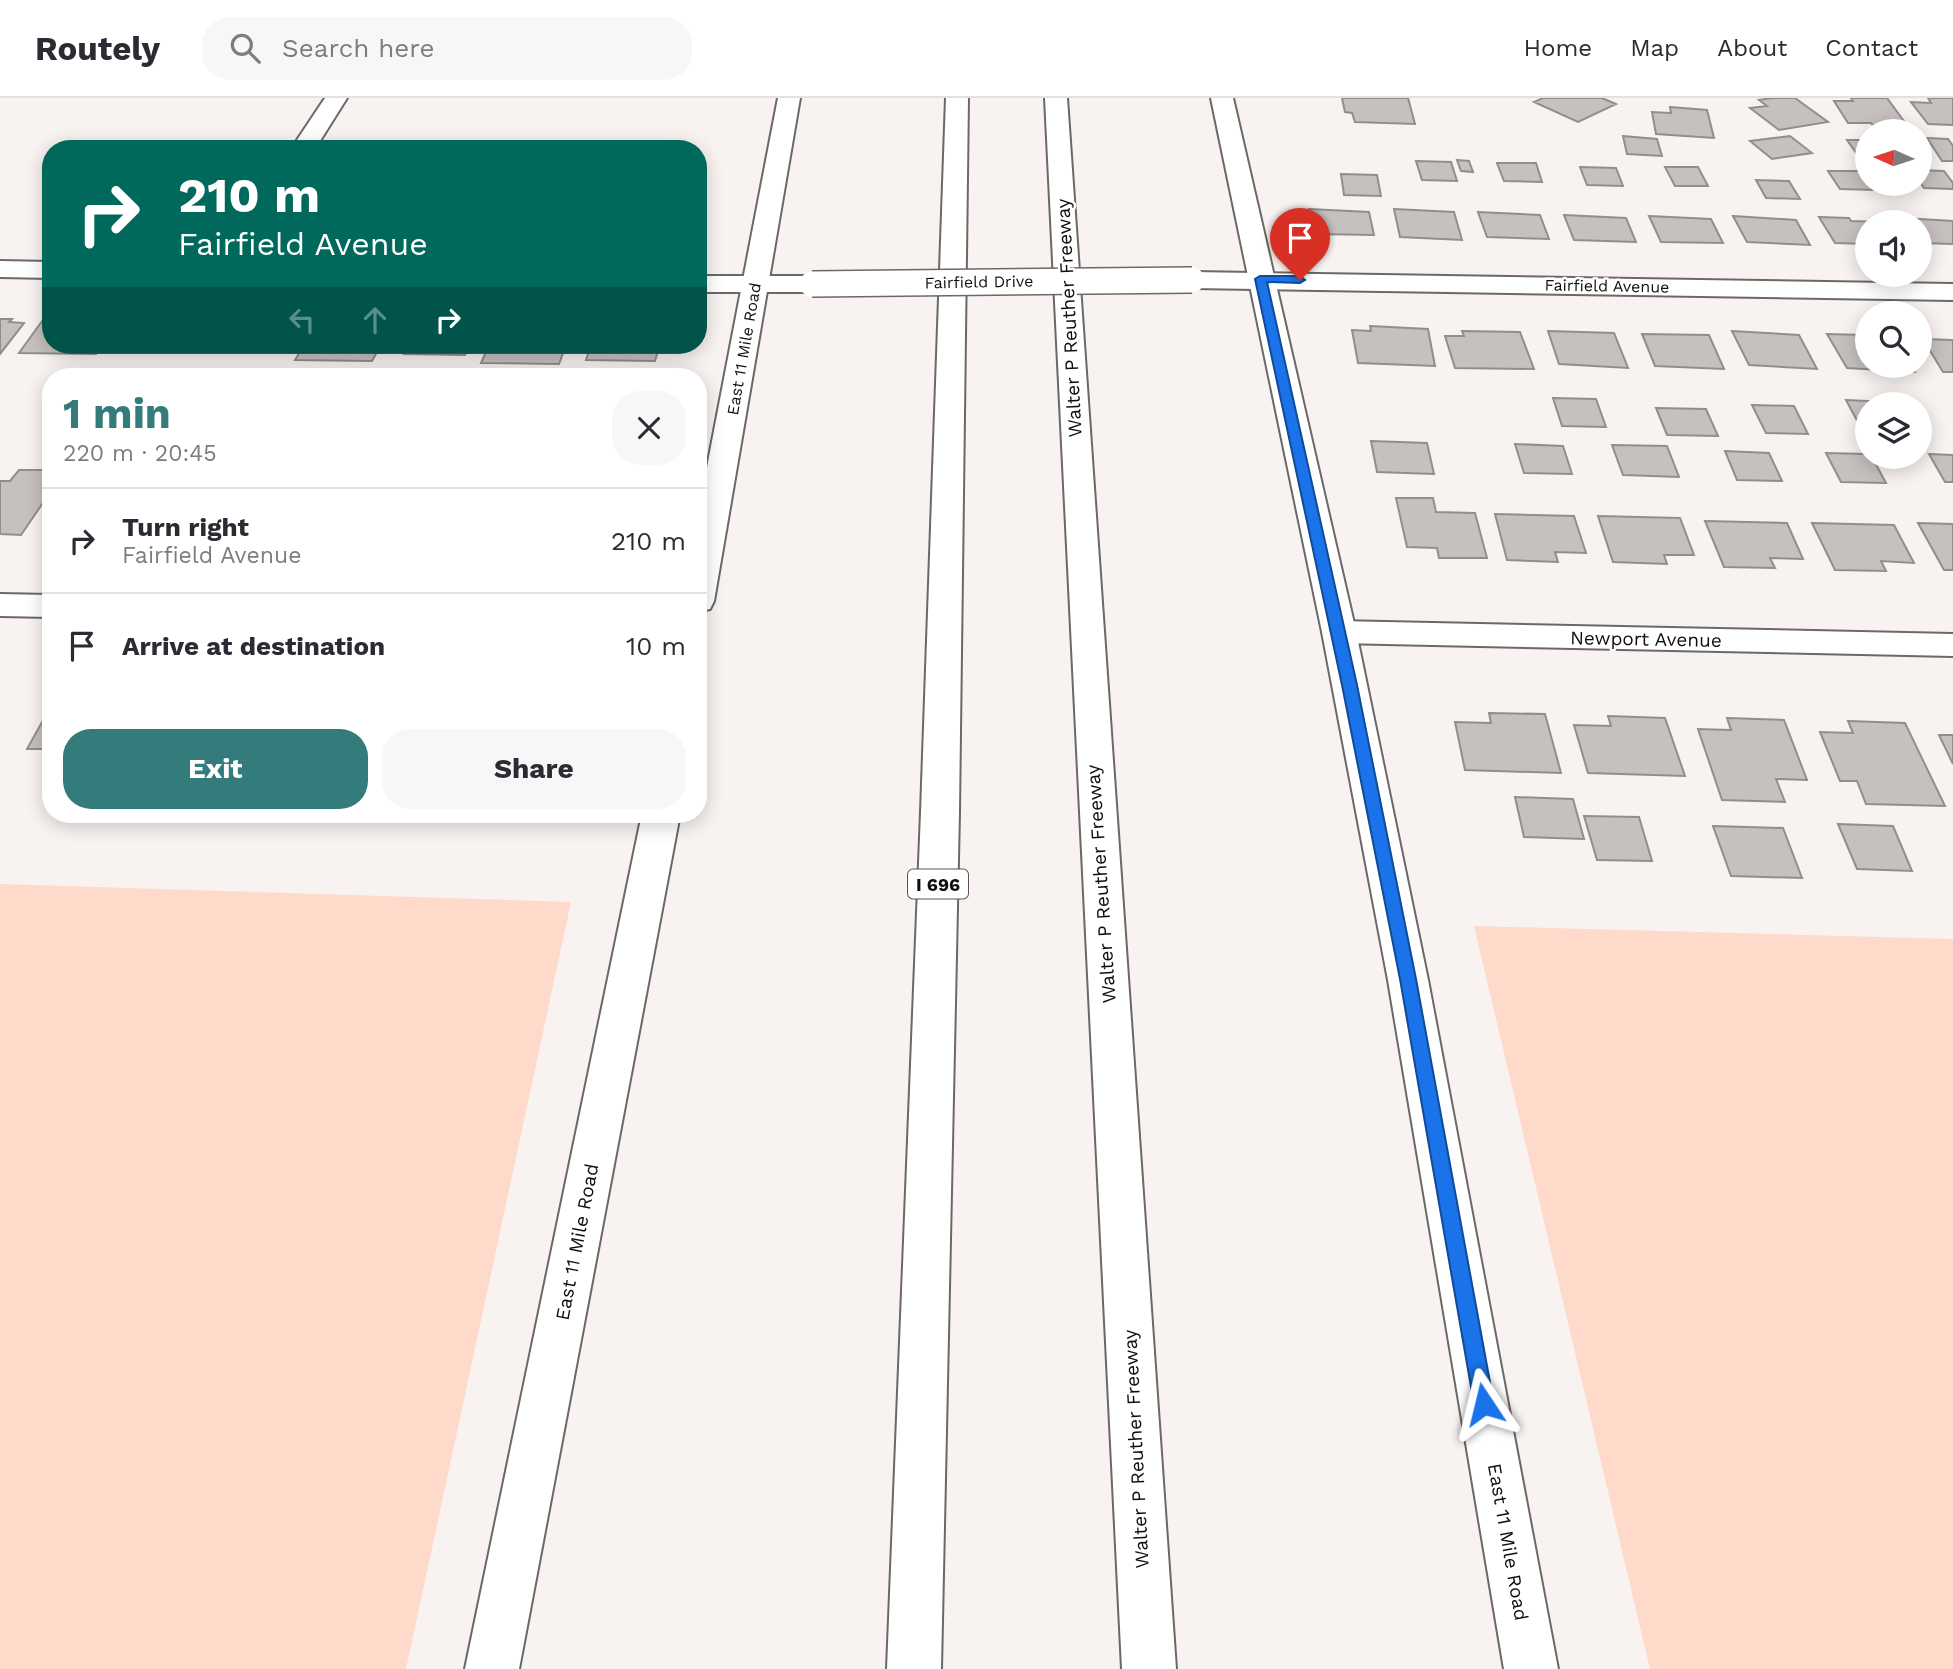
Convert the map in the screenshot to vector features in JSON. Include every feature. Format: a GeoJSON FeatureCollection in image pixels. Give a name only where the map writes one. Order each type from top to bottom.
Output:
{"type":"FeatureCollection","features":[{"type":"Feature","properties":{"kind":"main road"},"geometry":{"type":"LineString","coordinates":[[309,140],[336,98]]}},
{"type":"Feature","properties":{"kind":"main road","name":"East 11 Mile Road"},"geometry":{"type":"LineString","coordinates":[[707,551],[789,98]]}},
{"type":"Feature","properties":{"kind":"main road","name":"I 696"},"geometry":{"type":"LineString","coordinates":[[914,1669],[940,812],[957,98]]}},
{"type":"Feature","properties":{"kind":"main road","name":"Walter P Reuther Freeway"},"geometry":{"type":"LineString","coordinates":[[1056,98],[1150,1669]]}},
{"type":"Feature","properties":{"kind":"main road","name":"East 11 Mile Road"},"geometry":{"type":"LineString","coordinates":[[1222,98],[1339,632],[1408,979],[1531,1669]]}},
{"type":"Feature","properties":{"kind":"main road"},"geometry":{"type":"LineString","coordinates":[[0,269],[42,270]]}},
{"type":"Feature","properties":{"kind":"main road","name":"Fairfield Drive"},"geometry":{"type":"LineString","coordinates":[[707,284],[1260,279]]}},
{"type":"Feature","properties":{"kind":"main road","name":"Fairfield Avenue"},"geometry":{"type":"LineString","coordinates":[[1260,279],[1953,292]]}},
{"type":"Feature","properties":{"kind":"main road"},"geometry":{"type":"LineString","coordinates":[[0,605],[42,607]]}},
{"type":"Feature","properties":{"kind":"main road","name":"Newport Avenue"},"geometry":{"type":"LineString","coordinates":[[1339,632],[1953,645]]}},
{"type":"Feature","properties":{"kind":"main road","name":"East 11 Mile Road"},"geometry":{"type":"LineString","coordinates":[[492,1669],[659,823]]}},
{"type":"Feature","properties":{"kind":"shaded area"},"geometry":{"type":"Polygon","coordinates":[[[0,884],[571,902],[406,1669],[0,1669],[0,884]]]}},
{"type":"Feature","properties":{"kind":"shaded area"},"geometry":{"type":"Polygon","coordinates":[[[1474,926],[1953,939],[1953,1669],[1650,1669],[1474,926]]]}},
{"type":"Feature","properties":{"kind":"building"},"geometry":{"type":"Polygon","coordinates":[[[1342,98],[1408,98],[1415,124],[1355,122],[1352,113],[1345,112],[1342,98]]]}},
{"type":"Feature","properties":{"kind":"building"},"geometry":{"type":"Polygon","coordinates":[[[1543,98],[1602,98],[1616,104],[1578,122],[1534,102],[1543,98]]]}},
{"type":"Feature","properties":{"kind":"building"},"geometry":{"type":"Polygon","coordinates":[[[1795,98],[1828,122],[1779,130],[1750,108],[1767,106],[1759,100],[1795,98]]]}},
{"type":"Feature","properties":{"kind":"building"},"geometry":{"type":"Polygon","coordinates":[[[1851,98],[1887,98],[1902,119],[1855,119],[1855,123],[1848,123],[1834,101],[1853,101],[1851,98]]]}},
{"type":"Feature","properties":{"kind":"building"},"geometry":{"type":"Polygon","coordinates":[[[1928,98],[1953,98],[1953,125],[1932,124],[1932,119],[1924,119],[1911,102],[1931,103],[1928,98]]]}},
{"type":"Feature","properties":{"kind":"building"},"geometry":{"type":"Polygon","coordinates":[[[1670,107],[1707,110],[1714,138],[1656,134],[1652,112],[1671,113],[1670,107]]]}},
{"type":"Feature","properties":{"kind":"building"},"geometry":{"type":"Polygon","coordinates":[[[1623,136],[1657,139],[1662,156],[1627,154],[1623,136]]]}},
{"type":"Feature","properties":{"kind":"building"},"geometry":{"type":"Polygon","coordinates":[[[1790,136],[1812,153],[1772,159],[1750,141],[1790,136]]]}},
{"type":"Feature","properties":{"kind":"building"},"geometry":{"type":"Polygon","coordinates":[[[1932,138],[1948,139],[1953,146],[1953,161],[1942,161],[1932,146],[1932,138]]]}},
{"type":"Feature","properties":{"kind":"building"},"geometry":{"type":"Polygon","coordinates":[[[1847,140],[1855,140],[1855,151],[1847,140]]]}},
{"type":"Feature","properties":{"kind":"building"},"geometry":{"type":"Polygon","coordinates":[[[1457,160],[1469,161],[1473,172],[1461,171],[1457,160]]]}},
{"type":"Feature","properties":{"kind":"building"},"geometry":{"type":"Polygon","coordinates":[[[1416,161],[1451,162],[1457,181],[1422,180],[1416,161]]]}},
{"type":"Feature","properties":{"kind":"building"},"geometry":{"type":"Polygon","coordinates":[[[1497,163],[1536,163],[1542,182],[1504,181],[1497,163]]]}},
{"type":"Feature","properties":{"kind":"building"},"geometry":{"type":"Polygon","coordinates":[[[1580,167],[1616,168],[1623,186],[1587,185],[1580,167]]]}},
{"type":"Feature","properties":{"kind":"building"},"geometry":{"type":"Polygon","coordinates":[[[1665,167],[1698,167],[1708,186],[1675,186],[1665,167]]]}},
{"type":"Feature","properties":{"kind":"building"},"geometry":{"type":"Polygon","coordinates":[[[1932,170],[1944,171],[1953,183],[1953,189],[1932,188],[1932,170]]]}},
{"type":"Feature","properties":{"kind":"building"},"geometry":{"type":"Polygon","coordinates":[[[1828,171],[1855,171],[1855,189],[1840,189],[1828,171]]]}},
{"type":"Feature","properties":{"kind":"building"},"geometry":{"type":"Polygon","coordinates":[[[1341,174],[1377,175],[1381,196],[1344,195],[1341,174]]]}},
{"type":"Feature","properties":{"kind":"building"},"geometry":{"type":"Polygon","coordinates":[[[1756,180],[1789,181],[1800,199],[1766,198],[1756,180]]]}},
{"type":"Feature","properties":{"kind":"building"},"geometry":{"type":"Polygon","coordinates":[[[1309,209],[1369,212],[1374,235],[1314,234],[1309,209]]]}},
{"type":"Feature","properties":{"kind":"building"},"geometry":{"type":"Polygon","coordinates":[[[1394,209],[1454,212],[1462,240],[1400,237],[1394,209]]]}},
{"type":"Feature","properties":{"kind":"building"},"geometry":{"type":"Polygon","coordinates":[[[1478,212],[1540,215],[1549,239],[1487,237],[1478,212]]]}},
{"type":"Feature","properties":{"kind":"building"},"geometry":{"type":"Polygon","coordinates":[[[1564,215],[1626,218],[1636,242],[1574,240],[1564,215]]]}},
{"type":"Feature","properties":{"kind":"building"},"geometry":{"type":"Polygon","coordinates":[[[1649,216],[1711,219],[1723,243],[1661,242],[1649,216]]]}},
{"type":"Feature","properties":{"kind":"building"},"geometry":{"type":"Polygon","coordinates":[[[1733,216],[1796,220],[1810,245],[1747,242],[1733,216]]]}},
{"type":"Feature","properties":{"kind":"building"},"geometry":{"type":"Polygon","coordinates":[[[1819,217],[1849,218],[1855,221],[1855,244],[1835,243],[1819,217]]]}},
{"type":"Feature","properties":{"kind":"building"},"geometry":{"type":"Polygon","coordinates":[[[1932,220],[1953,221],[1953,244],[1932,243],[1932,220]]]}},
{"type":"Feature","properties":{"kind":"building"},"geometry":{"type":"Polygon","coordinates":[[[0,319],[24,323],[0,354],[0,319]]]}},
{"type":"Feature","properties":{"kind":"building"},"geometry":{"type":"Polygon","coordinates":[[[42,321],[42,353],[19,353],[42,321]]]}},
{"type":"Feature","properties":{"kind":"building"},"geometry":{"type":"Polygon","coordinates":[[[1370,326],[1428,329],[1435,366],[1358,363],[1352,330],[1371,331],[1370,326]]]}},
{"type":"Feature","properties":{"kind":"building"},"geometry":{"type":"Polygon","coordinates":[[[1462,331],[1520,332],[1534,369],[1455,368],[1445,336],[1464,336],[1462,331]]]}},
{"type":"Feature","properties":{"kind":"building"},"geometry":{"type":"Polygon","coordinates":[[[1548,331],[1614,333],[1628,368],[1559,364],[1548,331]]]}},
{"type":"Feature","properties":{"kind":"building"},"geometry":{"type":"Polygon","coordinates":[[[1732,331],[1799,335],[1817,369],[1749,365],[1732,331]]]}},
{"type":"Feature","properties":{"kind":"building"},"geometry":{"type":"Polygon","coordinates":[[[1642,334],[1709,335],[1724,369],[1655,366],[1642,334]]]}},
{"type":"Feature","properties":{"kind":"building"},"geometry":{"type":"Polygon","coordinates":[[[1827,334],[1855,335],[1855,368],[1847,368],[1827,334]]]}},
{"type":"Feature","properties":{"kind":"building"},"geometry":{"type":"Polygon","coordinates":[[[1932,339],[1953,340],[1953,372],[1943,372],[1932,354],[1932,339]]]}},
{"type":"Feature","properties":{"kind":"building"},"geometry":{"type":"Polygon","coordinates":[[[299,354],[376,354],[372,361],[295,360],[299,354]]]}},
{"type":"Feature","properties":{"kind":"building"},"geometry":{"type":"Polygon","coordinates":[[[404,354],[466,354],[465,355],[404,354]]]}},
{"type":"Feature","properties":{"kind":"building"},"geometry":{"type":"Polygon","coordinates":[[[485,354],[563,354],[559,364],[481,363],[485,354]]]}},
{"type":"Feature","properties":{"kind":"building"},"geometry":{"type":"Polygon","coordinates":[[[588,354],[657,354],[655,361],[586,360],[588,354]]]}},
{"type":"Feature","properties":{"kind":"building"},"geometry":{"type":"Polygon","coordinates":[[[1553,398],[1596,399],[1606,427],[1562,426],[1553,398]]]}},
{"type":"Feature","properties":{"kind":"building"},"geometry":{"type":"Polygon","coordinates":[[[1846,400],[1855,400],[1855,417],[1846,400]]]}},
{"type":"Feature","properties":{"kind":"building"},"geometry":{"type":"Polygon","coordinates":[[[1752,405],[1794,406],[1808,434],[1766,433],[1752,405]]]}},
{"type":"Feature","properties":{"kind":"building"},"geometry":{"type":"Polygon","coordinates":[[[1656,408],[1706,409],[1718,436],[1667,435],[1656,408]]]}},
{"type":"Feature","properties":{"kind":"building"},"geometry":{"type":"Polygon","coordinates":[[[1371,441],[1427,443],[1434,474],[1377,472],[1371,441]]]}},
{"type":"Feature","properties":{"kind":"building"},"geometry":{"type":"Polygon","coordinates":[[[1515,444],[1563,446],[1572,474],[1524,473],[1515,444]]]}},
{"type":"Feature","properties":{"kind":"building"},"geometry":{"type":"Polygon","coordinates":[[[1612,445],[1667,446],[1679,477],[1623,475],[1612,445]]]}},
{"type":"Feature","properties":{"kind":"building"},"geometry":{"type":"Polygon","coordinates":[[[1725,451],[1769,453],[1782,481],[1737,480],[1725,451]]]}},
{"type":"Feature","properties":{"kind":"building"},"geometry":{"type":"Polygon","coordinates":[[[1826,453],[1855,454],[1855,469],[1878,469],[1886,483],[1841,482],[1826,453]]]}},
{"type":"Feature","properties":{"kind":"building"},"geometry":{"type":"Polygon","coordinates":[[[1932,454],[1953,455],[1953,482],[1945,482],[1932,459],[1932,454]]]}},
{"type":"Feature","properties":{"kind":"building"},"geometry":{"type":"Polygon","coordinates":[[[19,470],[42,470],[42,504],[21,535],[0,534],[0,481],[10,481],[19,470]]]}},
{"type":"Feature","properties":{"kind":"building"},"geometry":{"type":"Polygon","coordinates":[[[1396,498],[1433,498],[1436,512],[1475,513],[1487,558],[1439,558],[1437,548],[1407,547],[1396,498]]]}},
{"type":"Feature","properties":{"kind":"building"},"geometry":{"type":"Polygon","coordinates":[[[1495,514],[1574,516],[1586,553],[1555,552],[1558,562],[1507,560],[1495,514]]]}},
{"type":"Feature","properties":{"kind":"building"},"geometry":{"type":"Polygon","coordinates":[[[1598,516],[1680,518],[1694,555],[1664,555],[1667,564],[1613,562],[1598,516]]]}},
{"type":"Feature","properties":{"kind":"building"},"geometry":{"type":"Polygon","coordinates":[[[1705,521],[1787,523],[1803,559],[1770,558],[1775,568],[1724,567],[1705,521]]]}},
{"type":"Feature","properties":{"kind":"building"},"geometry":{"type":"Polygon","coordinates":[[[1812,523],[1894,525],[1914,563],[1881,561],[1886,571],[1835,570],[1812,523]]]}},
{"type":"Feature","properties":{"kind":"building"},"geometry":{"type":"Polygon","coordinates":[[[1918,523],[1953,524],[1953,570],[1944,570],[1918,523]]]}},
{"type":"Feature","properties":{"kind":"building"},"geometry":{"type":"Polygon","coordinates":[[[1489,713],[1545,714],[1561,773],[1465,770],[1455,722],[1491,723],[1489,713]]]}},
{"type":"Feature","properties":{"kind":"building"},"geometry":{"type":"Polygon","coordinates":[[[1608,716],[1665,718],[1685,776],[1588,773],[1574,725],[1611,726],[1608,716]]]}},
{"type":"Feature","properties":{"kind":"building"},"geometry":{"type":"Polygon","coordinates":[[[1727,718],[1784,720],[1807,780],[1776,779],[1785,802],[1722,800],[1698,729],[1731,730],[1727,718]]]}},
{"type":"Feature","properties":{"kind":"building"},"geometry":{"type":"Polygon","coordinates":[[[1848,721],[1905,723],[1945,806],[1866,804],[1857,781],[1840,781],[1820,732],[1853,733],[1848,721]]]}},
{"type":"Feature","properties":{"kind":"building"},"geometry":{"type":"Polygon","coordinates":[[[42,722],[42,749],[27,749],[42,722]]]}},
{"type":"Feature","properties":{"kind":"building"},"geometry":{"type":"Polygon","coordinates":[[[1939,735],[1953,735],[1953,764],[1939,735]]]}},
{"type":"Feature","properties":{"kind":"building"},"geometry":{"type":"Polygon","coordinates":[[[1515,797],[1573,799],[1584,839],[1524,837],[1515,797]]]}},
{"type":"Feature","properties":{"kind":"building"},"geometry":{"type":"Polygon","coordinates":[[[1584,816],[1639,817],[1652,861],[1597,860],[1584,816]]]}},
{"type":"Feature","properties":{"kind":"building"},"geometry":{"type":"Polygon","coordinates":[[[1838,824],[1893,826],[1912,871],[1857,869],[1838,824]]]}},
{"type":"Feature","properties":{"kind":"building"},"geometry":{"type":"Polygon","coordinates":[[[1713,826],[1783,828],[1802,878],[1731,876],[1713,826]]]}},
{"type":"Feature","properties":{"kind":"route"},"geometry":{"type":"LineString","coordinates":[[1300,280],[1260,279],[1350,685],[1408,979],[1484,1404]]}}]}
